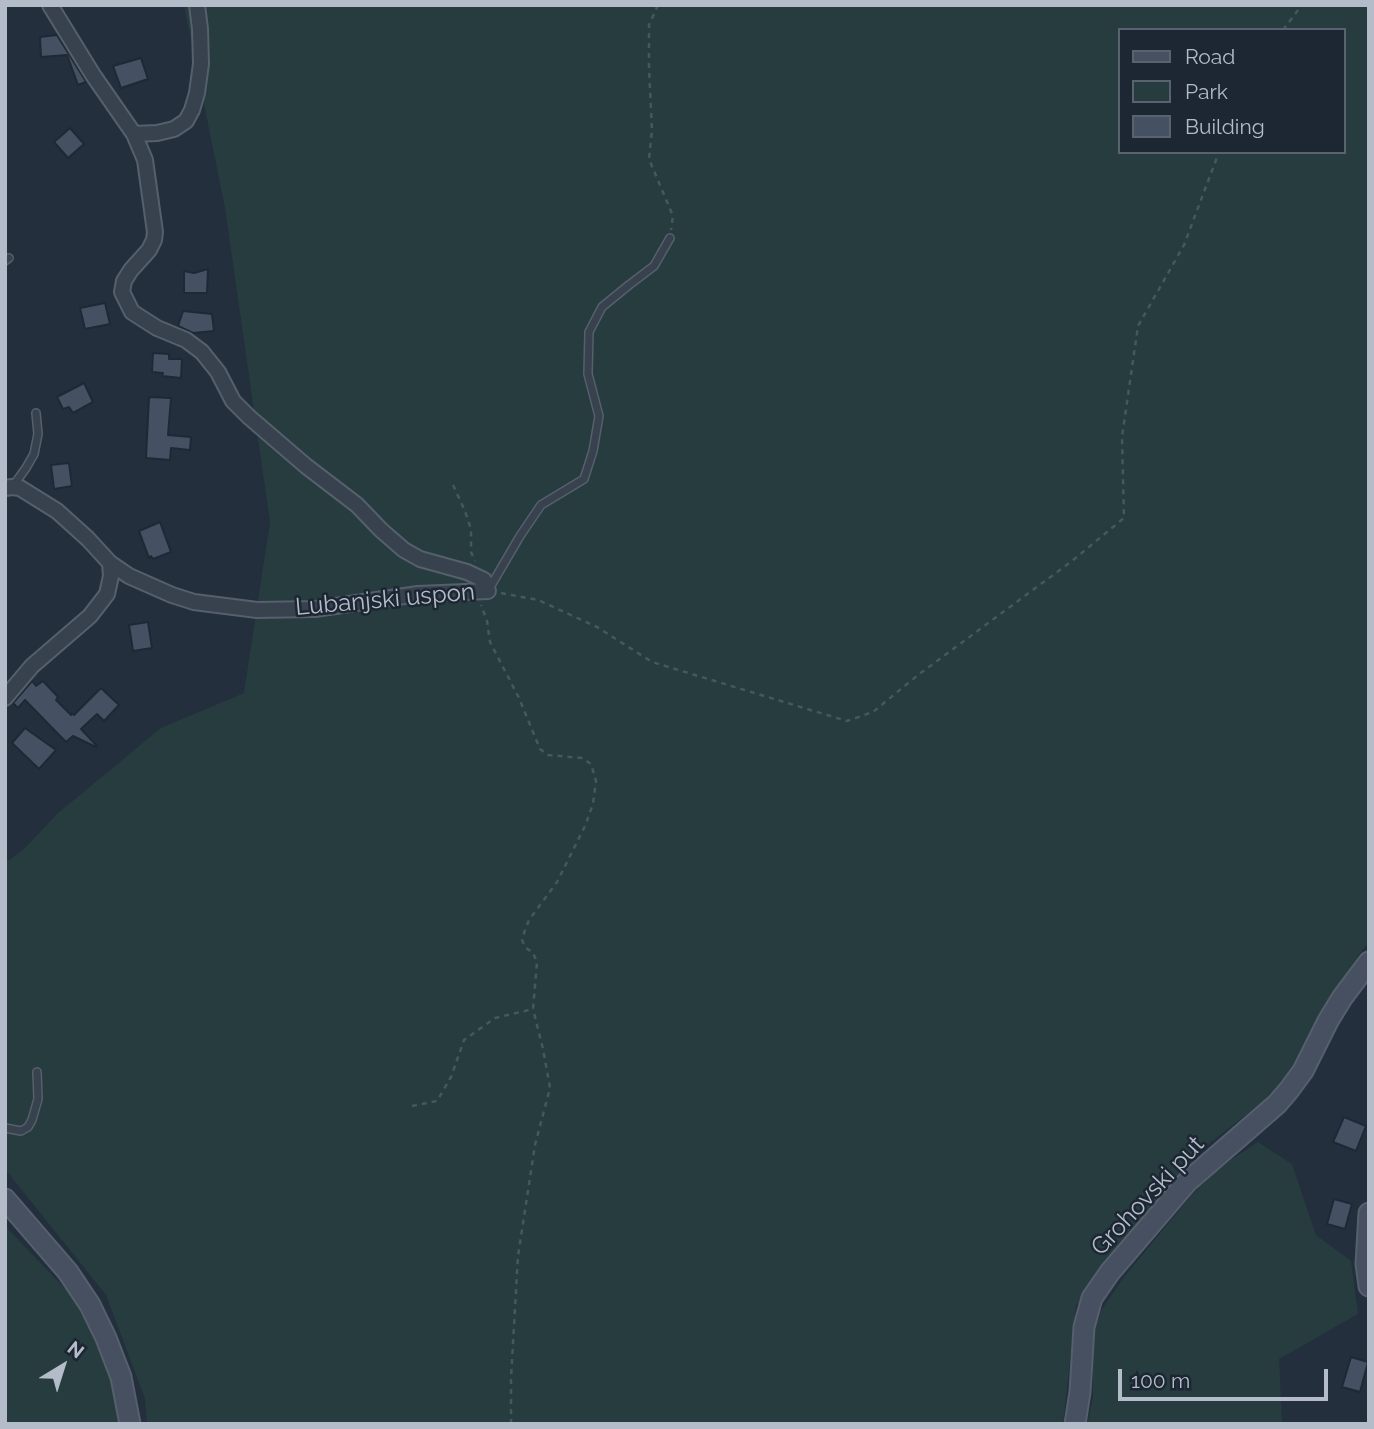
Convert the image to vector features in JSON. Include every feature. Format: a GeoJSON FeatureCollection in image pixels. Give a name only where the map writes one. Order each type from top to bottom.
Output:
{"type":"FeatureCollection","features":[{"type":"Feature","properties":{"kind":"main road","name":"Grohovski put"},"geometry":{"type":"LineString","coordinates":[[1075,1424],[1084,1327],[1092,1298],[1110,1272],[1187,1182],[1277,1104],[1289,1090],[1303,1071],[1342,998],[1369,962]]}},
{"type":"Feature","properties":{"kind":"main road"},"geometry":{"type":"LineString","coordinates":[[5,1199],[68,1272],[90,1305],[121,1377],[130,1424]]}},
{"type":"Feature","properties":{"kind":"main road"},"geometry":{"type":"LineString","coordinates":[[1369,1213],[1366,1264],[1369,1286]]}},
{"type":"Feature","properties":{"kind":"street"},"geometry":{"type":"LineString","coordinates":[[50,5],[93,75],[134,134],[157,134],[174,129],[186,121],[192,110],[201,64],[201,29],[197,5]]}},
{"type":"Feature","properties":{"kind":"street","name":"Lubanjski uspon"},"geometry":{"type":"LineString","coordinates":[[134,134],[145,160],[155,232],[149,250],[124,281],[122,292],[132,312],[141,320],[186,340],[202,352],[218,372],[233,401],[249,417],[357,505],[404,550],[419,559],[467,572],[483,588]]}},
{"type":"Feature","properties":{"kind":"street","name":"Lubanjski uspon"},"geometry":{"type":"LineString","coordinates":[[9,488],[20,488],[57,511],[110,563],[129,576],[194,602],[257,610],[315,609],[418,594],[483,588]]}},
{"type":"Feature","properties":{"kind":"street"},"geometry":{"type":"LineString","coordinates":[[5,698],[32,666],[90,616],[107,594],[111,576],[110,563]]}},
{"type":"Feature","properties":{"kind":"lane"},"geometry":{"type":"LineString","coordinates":[[483,588],[541,505],[584,479],[593,451],[599,416],[588,374],[589,332],[603,307],[654,266],[670,238]]}},
{"type":"Feature","properties":{"kind":"lane","name":"Lubanjski uspon"},"geometry":{"type":"LineString","coordinates":[[9,488],[34,454],[38,433],[36,413]]}},
{"type":"Feature","properties":{"kind":"lane"},"geometry":{"type":"LineString","coordinates":[[5,1128],[21,1131],[28,1127],[38,1099],[37,1072]]}},
{"type":"Feature","properties":{"kind":"path"},"geometry":{"type":"LineString","coordinates":[[658,5],[649,26],[652,130],[649,159],[673,216],[670,238]]}},
{"type":"Feature","properties":{"kind":"path"},"geometry":{"type":"LineString","coordinates":[[1285,28],[1302,5]]}},
{"type":"Feature","properties":{"kind":"path"},"geometry":{"type":"LineString","coordinates":[[483,588],[538,600],[597,627],[652,662],[847,721],[873,712],[1124,519],[1122,437],[1138,326],[1184,245],[1218,154]]}},
{"type":"Feature","properties":{"kind":"path"},"geometry":{"type":"LineString","coordinates":[[453,485],[471,529],[471,552],[483,588],[490,642],[519,698],[540,749],[548,755],[582,758],[591,764],[596,781],[593,804],[585,826],[557,882],[529,920],[522,940],[537,962],[533,1009],[550,1088],[535,1145],[518,1256],[511,1424]]}},
{"type":"Feature","properties":{"kind":"path"},"geometry":{"type":"LineString","coordinates":[[412,1106],[438,1101],[451,1077],[464,1040],[495,1018],[533,1009]]}},
{"type":"Feature","properties":{"kind":"green space"},"geometry":{"type":"Polygon","coordinates":[[[184,5],[1369,5],[1369,942],[1282,1087],[1197,1153],[1076,1306],[1063,1424],[147,1424],[145,1399],[106,1295],[5,1169],[5,863],[24,849],[58,813],[161,728],[244,693],[270,522],[225,208],[184,5]]]}},
{"type":"Feature","properties":{"kind":"green space"},"geometry":{"type":"Polygon","coordinates":[[[1258,1142],[1292,1164],[1316,1235],[1351,1261],[1358,1314],[1279,1359],[1282,1424],[1087,1424],[1093,1398],[1093,1331],[1102,1309],[1124,1277],[1191,1196],[1219,1168],[1258,1142]]]}},
{"type":"Feature","properties":{"kind":"green space"},"geometry":{"type":"Polygon","coordinates":[[[5,1226],[75,1299],[103,1356],[123,1424],[5,1424],[5,1226]]]}},
{"type":"Feature","properties":{"kind":"building"},"geometry":{"type":"Polygon","coordinates":[[[57,35],[86,82],[78,85],[67,55],[41,57],[40,37],[57,35]]]}},
{"type":"Feature","properties":{"kind":"building"},"geometry":{"type":"Polygon","coordinates":[[[141,58],[148,79],[121,88],[113,66],[141,58]]]}},
{"type":"Feature","properties":{"kind":"building"},"geometry":{"type":"Polygon","coordinates":[[[70,128],[84,144],[68,158],[54,142],[70,128]]]}},
{"type":"Feature","properties":{"kind":"building"},"geometry":{"type":"Polygon","coordinates":[[[208,269],[207,293],[184,293],[184,271],[194,273],[208,269]]]}},
{"type":"Feature","properties":{"kind":"building"},"geometry":{"type":"Polygon","coordinates":[[[105,303],[110,324],[85,329],[80,308],[105,303]]]}},
{"type":"Feature","properties":{"kind":"building"},"geometry":{"type":"Polygon","coordinates":[[[183,311],[212,314],[214,331],[193,333],[178,326],[183,311]]]}},
{"type":"Feature","properties":{"kind":"building"},"geometry":{"type":"Polygon","coordinates":[[[153,353],[169,354],[169,359],[182,359],[181,378],[152,372],[153,353]]]}},
{"type":"Feature","properties":{"kind":"building"},"geometry":{"type":"Polygon","coordinates":[[[84,383],[93,402],[73,413],[69,407],[63,409],[57,397],[84,383]]]}},
{"type":"Feature","properties":{"kind":"building"},"geometry":{"type":"Polygon","coordinates":[[[149,397],[171,398],[168,435],[191,437],[190,450],[171,448],[170,460],[146,458],[149,397]]]}},
{"type":"Feature","properties":{"kind":"building"},"geometry":{"type":"Polygon","coordinates":[[[69,463],[72,486],[54,489],[51,465],[69,463]]]}},
{"type":"Feature","properties":{"kind":"building"},"geometry":{"type":"Polygon","coordinates":[[[160,522],[171,552],[153,559],[151,556],[149,558],[139,531],[160,522]]]}},
{"type":"Feature","properties":{"kind":"building"},"geometry":{"type":"Polygon","coordinates":[[[148,622],[152,648],[133,651],[129,625],[148,622]]]}},
{"type":"Feature","properties":{"kind":"building"},"geometry":{"type":"Polygon","coordinates":[[[32,681],[36,686],[43,681],[71,715],[101,688],[119,705],[104,721],[97,714],[81,729],[96,747],[73,736],[66,742],[25,700],[18,708],[13,703],[32,681]]]}},
{"type":"Feature","properties":{"kind":"building"},"geometry":{"type":"Polygon","coordinates":[[[25,728],[56,750],[39,769],[12,743],[25,728]]]}},
{"type":"Feature","properties":{"kind":"building"},"geometry":{"type":"Polygon","coordinates":[[[1344,1117],[1366,1126],[1356,1151],[1333,1142],[1344,1117]]]}},
{"type":"Feature","properties":{"kind":"building"},"geometry":{"type":"Polygon","coordinates":[[[1334,1199],[1352,1204],[1345,1229],[1327,1224],[1334,1199]]]}},
{"type":"Feature","properties":{"kind":"building"},"geometry":{"type":"Polygon","coordinates":[[[1351,1357],[1368,1362],[1360,1392],[1342,1387],[1351,1357]]]}}]}
